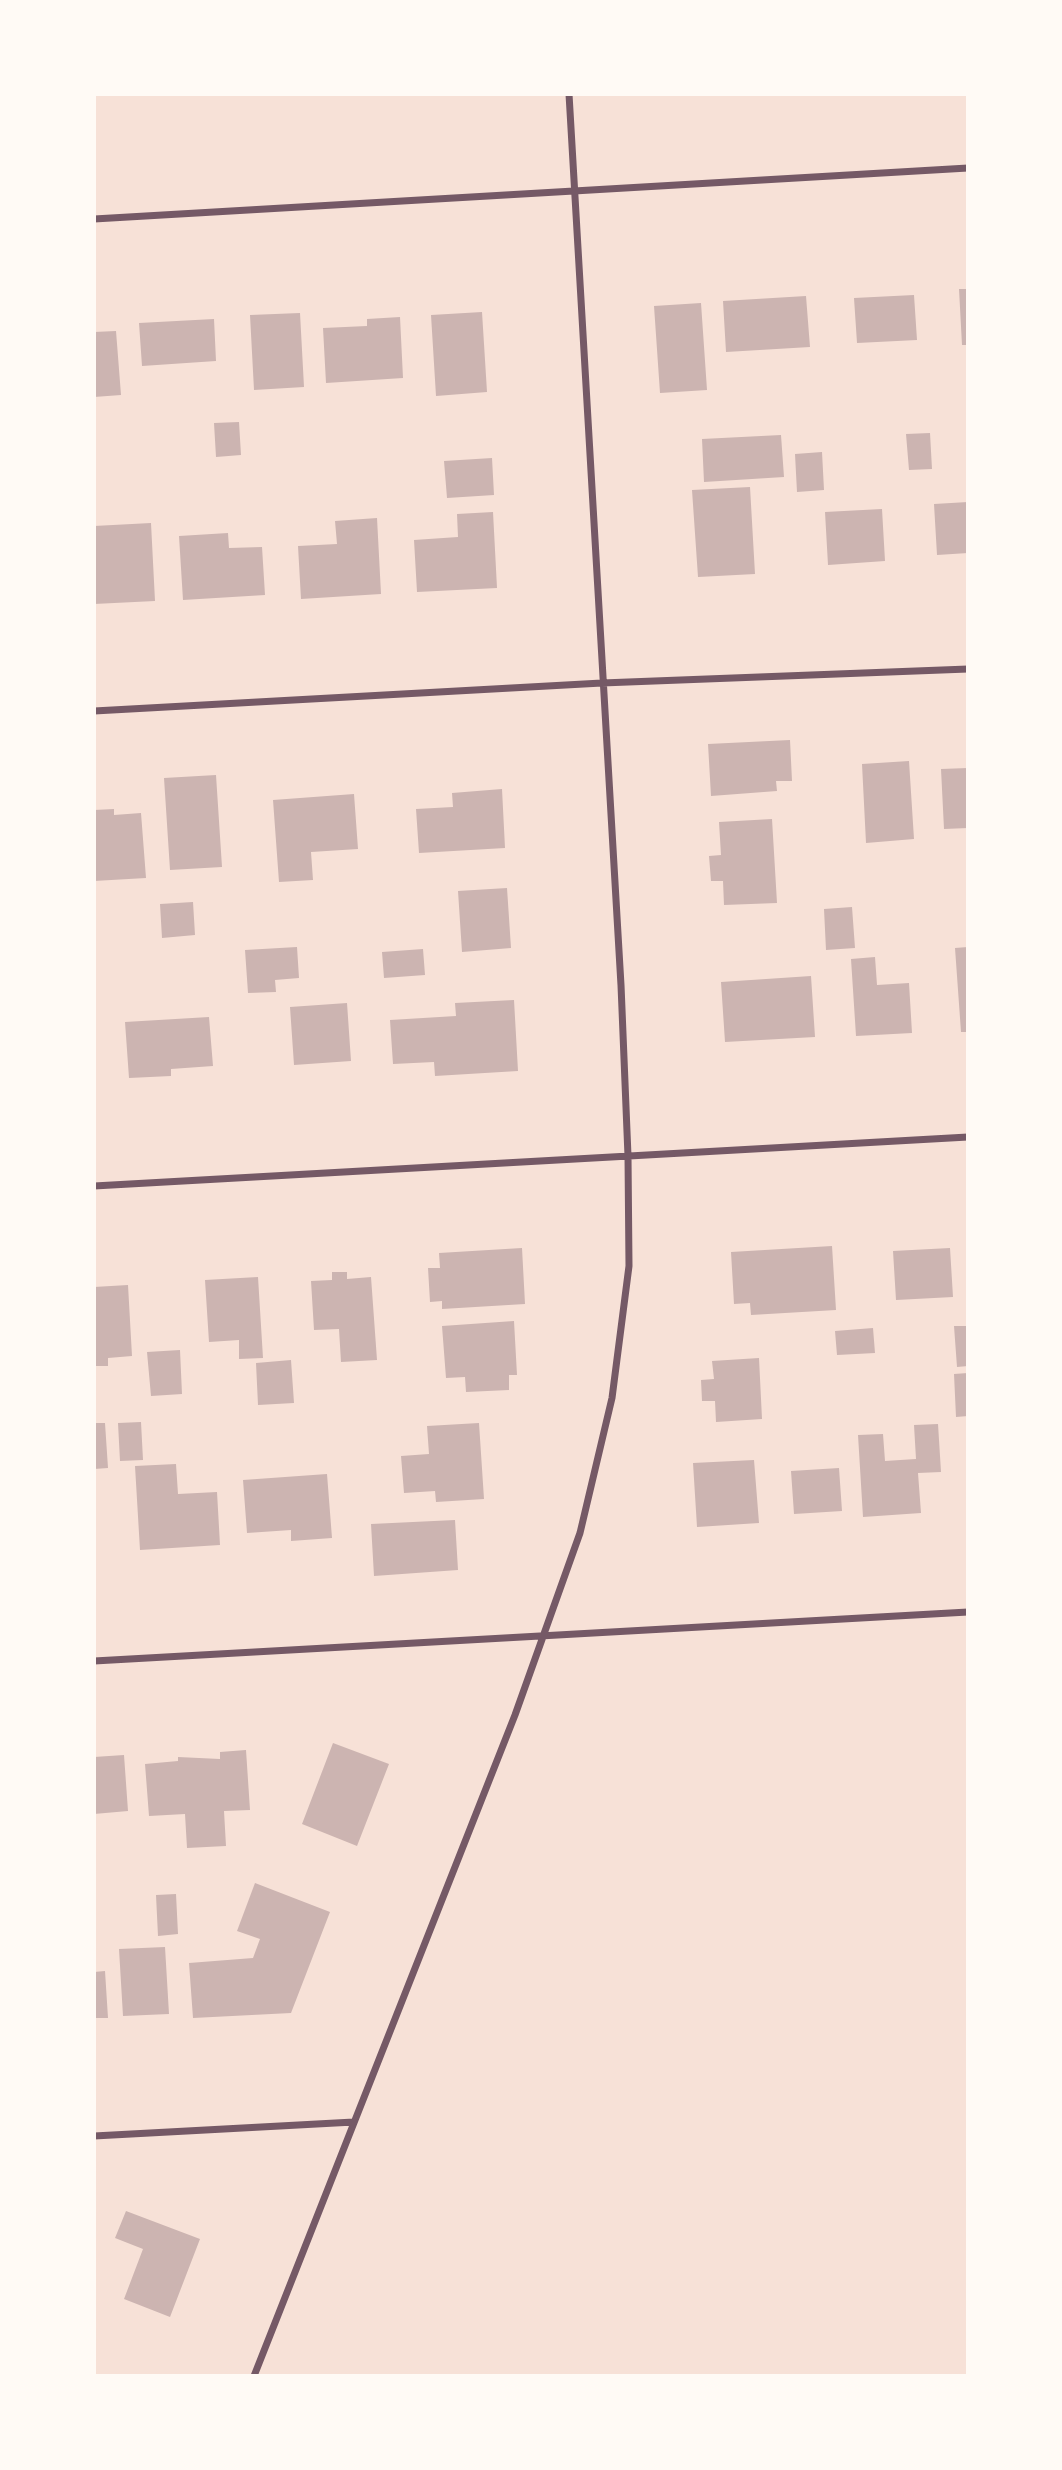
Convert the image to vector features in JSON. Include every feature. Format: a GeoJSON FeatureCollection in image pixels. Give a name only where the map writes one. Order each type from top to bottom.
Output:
{"type":"FeatureCollection","features":[{"type":"Feature","properties":{"kind":"street"},"geometry":{"type":"LineString","coordinates":[[254,2375],[515,1715],[580,1533],[612,1398],[629,1266],[628,1156],[569,94]]}},
{"type":"Feature","properties":{"kind":"street"},"geometry":{"type":"LineString","coordinates":[[94,219],[968,168]]}},
{"type":"Feature","properties":{"kind":"street"},"geometry":{"type":"LineString","coordinates":[[94,711],[602,683],[968,669]]}},
{"type":"Feature","properties":{"kind":"street"},"geometry":{"type":"LineString","coordinates":[[94,1186],[968,1137]]}},
{"type":"Feature","properties":{"kind":"street"},"geometry":{"type":"LineString","coordinates":[[94,1661],[968,1612]]}},
{"type":"Feature","properties":{"kind":"street"},"geometry":{"type":"LineString","coordinates":[[94,2136],[354,2122]]}},
{"type":"Feature","properties":{"kind":"building"},"geometry":{"type":"Polygon","coordinates":[[[959,289],[968,289],[968,345],[962,345],[959,289]]]}},
{"type":"Feature","properties":{"kind":"building"},"geometry":{"type":"Polygon","coordinates":[[[914,295],[917,340],[857,343],[854,298],[914,295]]]}},
{"type":"Feature","properties":{"kind":"building"},"geometry":{"type":"Polygon","coordinates":[[[806,296],[810,347],[726,352],[723,301],[806,296]]]}},
{"type":"Feature","properties":{"kind":"building"},"geometry":{"type":"Polygon","coordinates":[[[701,303],[707,390],[660,393],[654,306],[701,303]]]}},
{"type":"Feature","properties":{"kind":"building"},"geometry":{"type":"Polygon","coordinates":[[[482,312],[487,392],[436,396],[431,315],[482,312]]]}},
{"type":"Feature","properties":{"kind":"building"},"geometry":{"type":"Polygon","coordinates":[[[300,313],[304,387],[254,390],[250,315],[300,313]]]}},
{"type":"Feature","properties":{"kind":"building"},"geometry":{"type":"Polygon","coordinates":[[[400,317],[403,378],[326,383],[323,328],[367,326],[367,319],[400,317]]]}},
{"type":"Feature","properties":{"kind":"building"},"geometry":{"type":"Polygon","coordinates":[[[214,319],[216,361],[142,366],[139,323],[214,319]]]}},
{"type":"Feature","properties":{"kind":"building"},"geometry":{"type":"Polygon","coordinates":[[[116,331],[121,395],[94,397],[94,332],[116,331]]]}},
{"type":"Feature","properties":{"kind":"building"},"geometry":{"type":"Polygon","coordinates":[[[239,422],[241,455],[216,457],[214,423],[239,422]]]}},
{"type":"Feature","properties":{"kind":"building"},"geometry":{"type":"Polygon","coordinates":[[[930,433],[932,469],[909,470],[906,434],[930,433]]]}},
{"type":"Feature","properties":{"kind":"building"},"geometry":{"type":"Polygon","coordinates":[[[781,435],[784,477],[704,482],[702,439],[781,435]]]}},
{"type":"Feature","properties":{"kind":"building"},"geometry":{"type":"Polygon","coordinates":[[[822,452],[824,490],[797,492],[795,454],[822,452]]]}},
{"type":"Feature","properties":{"kind":"building"},"geometry":{"type":"Polygon","coordinates":[[[492,458],[494,495],[447,498],[444,461],[492,458]]]}},
{"type":"Feature","properties":{"kind":"building"},"geometry":{"type":"Polygon","coordinates":[[[750,487],[755,574],[698,577],[692,490],[750,487]]]}},
{"type":"Feature","properties":{"kind":"building"},"geometry":{"type":"Polygon","coordinates":[[[968,502],[968,553],[937,555],[934,504],[968,502]]]}},
{"type":"Feature","properties":{"kind":"building"},"geometry":{"type":"Polygon","coordinates":[[[882,509],[885,561],[828,565],[825,512],[882,509]]]}},
{"type":"Feature","properties":{"kind":"building"},"geometry":{"type":"Polygon","coordinates":[[[493,512],[497,588],[417,592],[414,540],[458,537],[457,514],[493,512]]]}},
{"type":"Feature","properties":{"kind":"building"},"geometry":{"type":"Polygon","coordinates":[[[377,518],[381,594],[301,599],[298,546],[337,544],[335,521],[377,518]]]}},
{"type":"Feature","properties":{"kind":"building"},"geometry":{"type":"Polygon","coordinates":[[[151,523],[155,601],[94,604],[94,526],[151,523]]]}},
{"type":"Feature","properties":{"kind":"building"},"geometry":{"type":"Polygon","coordinates":[[[228,533],[229,548],[262,547],[265,595],[183,600],[179,536],[228,533]]]}},
{"type":"Feature","properties":{"kind":"building"},"geometry":{"type":"Polygon","coordinates":[[[790,740],[792,781],[776,781],[777,791],[711,796],[708,744],[790,740]]]}},
{"type":"Feature","properties":{"kind":"building"},"geometry":{"type":"Polygon","coordinates":[[[909,761],[914,839],[866,843],[862,764],[909,761]]]}},
{"type":"Feature","properties":{"kind":"building"},"geometry":{"type":"Polygon","coordinates":[[[968,768],[968,828],[944,829],[941,769],[968,768]]]}},
{"type":"Feature","properties":{"kind":"building"},"geometry":{"type":"Polygon","coordinates":[[[216,775],[222,867],[170,870],[164,778],[216,775]]]}},
{"type":"Feature","properties":{"kind":"building"},"geometry":{"type":"Polygon","coordinates":[[[502,789],[505,848],[419,853],[416,809],[453,807],[452,793],[502,789]]]}},
{"type":"Feature","properties":{"kind":"building"},"geometry":{"type":"Polygon","coordinates":[[[354,794],[358,849],[311,852],[313,880],[279,882],[273,800],[354,794]]]}},
{"type":"Feature","properties":{"kind":"building"},"geometry":{"type":"Polygon","coordinates":[[[114,809],[114,815],[141,813],[146,878],[94,881],[94,810],[114,809]]]}},
{"type":"Feature","properties":{"kind":"building"},"geometry":{"type":"Polygon","coordinates":[[[772,819],[777,903],[724,905],[723,881],[711,881],[709,856],[721,855],[719,822],[772,819]]]}},
{"type":"Feature","properties":{"kind":"building"},"geometry":{"type":"Polygon","coordinates":[[[507,888],[511,948],[462,952],[458,891],[507,888]]]}},
{"type":"Feature","properties":{"kind":"building"},"geometry":{"type":"Polygon","coordinates":[[[193,902],[195,935],[162,938],[160,904],[193,902]]]}},
{"type":"Feature","properties":{"kind":"building"},"geometry":{"type":"Polygon","coordinates":[[[852,907],[855,948],[826,950],[824,909],[852,907]]]}},
{"type":"Feature","properties":{"kind":"building"},"geometry":{"type":"Polygon","coordinates":[[[297,947],[299,978],[275,980],[276,992],[248,993],[245,950],[297,947]]]}},
{"type":"Feature","properties":{"kind":"building"},"geometry":{"type":"Polygon","coordinates":[[[968,947],[968,1032],[961,1032],[955,948],[968,947]]]}},
{"type":"Feature","properties":{"kind":"building"},"geometry":{"type":"Polygon","coordinates":[[[423,949],[425,975],[384,978],[382,952],[423,949]]]}},
{"type":"Feature","properties":{"kind":"building"},"geometry":{"type":"Polygon","coordinates":[[[875,957],[877,985],[909,983],[912,1033],[856,1036],[851,959],[875,957]]]}},
{"type":"Feature","properties":{"kind":"building"},"geometry":{"type":"Polygon","coordinates":[[[811,976],[815,1037],[725,1042],[721,982],[811,976]]]}},
{"type":"Feature","properties":{"kind":"building"},"geometry":{"type":"Polygon","coordinates":[[[514,1000],[518,1071],[435,1076],[434,1062],[393,1064],[390,1020],[456,1016],[455,1003],[514,1000]]]}},
{"type":"Feature","properties":{"kind":"building"},"geometry":{"type":"Polygon","coordinates":[[[347,1003],[351,1061],[294,1065],[290,1007],[347,1003]]]}},
{"type":"Feature","properties":{"kind":"building"},"geometry":{"type":"Polygon","coordinates":[[[209,1017],[213,1066],[171,1069],[171,1076],[129,1078],[125,1022],[209,1017]]]}},
{"type":"Feature","properties":{"kind":"building"},"geometry":{"type":"Polygon","coordinates":[[[832,1246],[836,1310],[751,1315],[750,1303],[734,1304],[731,1252],[832,1246]]]}},
{"type":"Feature","properties":{"kind":"building"},"geometry":{"type":"Polygon","coordinates":[[[522,1248],[525,1304],[442,1309],[442,1301],[430,1302],[428,1268],[440,1268],[439,1253],[522,1248]]]}},
{"type":"Feature","properties":{"kind":"building"},"geometry":{"type":"Polygon","coordinates":[[[950,1248],[953,1297],[896,1300],[893,1251],[950,1248]]]}},
{"type":"Feature","properties":{"kind":"building"},"geometry":{"type":"Polygon","coordinates":[[[332,1272],[347,1272],[347,1279],[371,1277],[377,1360],[341,1362],[339,1329],[314,1330],[311,1281],[332,1280],[332,1272]]]}},
{"type":"Feature","properties":{"kind":"building"},"geometry":{"type":"Polygon","coordinates":[[[258,1277],[263,1358],[239,1359],[239,1340],[209,1342],[205,1280],[258,1277]]]}},
{"type":"Feature","properties":{"kind":"building"},"geometry":{"type":"Polygon","coordinates":[[[128,1285],[132,1356],[108,1358],[108,1366],[94,1366],[94,1287],[128,1285]]]}},
{"type":"Feature","properties":{"kind":"building"},"geometry":{"type":"Polygon","coordinates":[[[514,1321],[517,1375],[509,1375],[509,1390],[466,1392],[465,1377],[446,1378],[442,1326],[514,1321]]]}},
{"type":"Feature","properties":{"kind":"building"},"geometry":{"type":"Polygon","coordinates":[[[954,1326],[968,1326],[968,1366],[957,1367],[954,1326]]]}},
{"type":"Feature","properties":{"kind":"building"},"geometry":{"type":"Polygon","coordinates":[[[873,1328],[875,1353],[837,1355],[835,1331],[873,1328]]]}},
{"type":"Feature","properties":{"kind":"building"},"geometry":{"type":"Polygon","coordinates":[[[180,1350],[182,1394],[151,1396],[147,1352],[180,1350]]]}},
{"type":"Feature","properties":{"kind":"building"},"geometry":{"type":"Polygon","coordinates":[[[759,1358],[762,1419],[716,1422],[715,1401],[702,1401],[701,1380],[714,1379],[712,1361],[759,1358]]]}},
{"type":"Feature","properties":{"kind":"building"},"geometry":{"type":"Polygon","coordinates":[[[291,1360],[294,1403],[258,1405],[256,1363],[291,1360]]]}},
{"type":"Feature","properties":{"kind":"building"},"geometry":{"type":"Polygon","coordinates":[[[968,1373],[968,1416],[956,1417],[954,1374],[968,1373]]]}},
{"type":"Feature","properties":{"kind":"building"},"geometry":{"type":"Polygon","coordinates":[[[141,1422],[143,1460],[120,1461],[118,1423],[141,1422]]]}},
{"type":"Feature","properties":{"kind":"building"},"geometry":{"type":"Polygon","coordinates":[[[94,1423],[105,1423],[108,1468],[94,1469],[94,1423]]]}},
{"type":"Feature","properties":{"kind":"building"},"geometry":{"type":"Polygon","coordinates":[[[479,1423],[484,1499],[436,1502],[435,1491],[404,1493],[401,1456],[429,1454],[427,1426],[479,1423]]]}},
{"type":"Feature","properties":{"kind":"building"},"geometry":{"type":"Polygon","coordinates":[[[938,1424],[941,1472],[918,1473],[921,1513],[863,1517],[858,1435],[883,1434],[885,1461],[916,1459],[914,1425],[938,1424]]]}},
{"type":"Feature","properties":{"kind":"building"},"geometry":{"type":"Polygon","coordinates":[[[754,1460],[759,1523],[697,1527],[693,1463],[754,1460]]]}},
{"type":"Feature","properties":{"kind":"building"},"geometry":{"type":"Polygon","coordinates":[[[176,1464],[178,1494],[217,1492],[220,1545],[140,1550],[135,1466],[176,1464]]]}},
{"type":"Feature","properties":{"kind":"building"},"geometry":{"type":"Polygon","coordinates":[[[839,1468],[842,1511],[794,1514],[791,1471],[839,1468]]]}},
{"type":"Feature","properties":{"kind":"building"},"geometry":{"type":"Polygon","coordinates":[[[327,1474],[332,1538],[291,1541],[291,1530],[247,1533],[243,1480],[327,1474]]]}},
{"type":"Feature","properties":{"kind":"building"},"geometry":{"type":"Polygon","coordinates":[[[455,1520],[458,1570],[374,1576],[371,1524],[455,1520]]]}},
{"type":"Feature","properties":{"kind":"building"},"geometry":{"type":"Polygon","coordinates":[[[333,1743],[389,1764],[357,1846],[302,1824],[333,1743]]]}},
{"type":"Feature","properties":{"kind":"building"},"geometry":{"type":"Polygon","coordinates":[[[246,1750],[250,1810],[224,1811],[226,1846],[187,1848],[185,1814],[149,1816],[145,1764],[178,1761],[178,1757],[220,1759],[220,1752],[246,1750]]]}},
{"type":"Feature","properties":{"kind":"building"},"geometry":{"type":"Polygon","coordinates":[[[124,1755],[128,1811],[94,1814],[94,1757],[124,1755]]]}},
{"type":"Feature","properties":{"kind":"building"},"geometry":{"type":"Polygon","coordinates":[[[255,1883],[330,1912],[291,2013],[193,2018],[189,1963],[253,1958],[260,1939],[237,1931],[255,1883]]]}},
{"type":"Feature","properties":{"kind":"building"},"geometry":{"type":"Polygon","coordinates":[[[176,1894],[178,1934],[158,1936],[156,1895],[176,1894]]]}},
{"type":"Feature","properties":{"kind":"building"},"geometry":{"type":"Polygon","coordinates":[[[165,1947],[169,2014],[123,2016],[119,1949],[165,1947]]]}},
{"type":"Feature","properties":{"kind":"building"},"geometry":{"type":"Polygon","coordinates":[[[105,1971],[108,2018],[94,2018],[94,1972],[105,1971]]]}},
{"type":"Feature","properties":{"kind":"building"},"geometry":{"type":"Polygon","coordinates":[[[126,2211],[200,2239],[170,2317],[124,2299],[143,2249],[115,2238],[126,2211]]]}}]}
